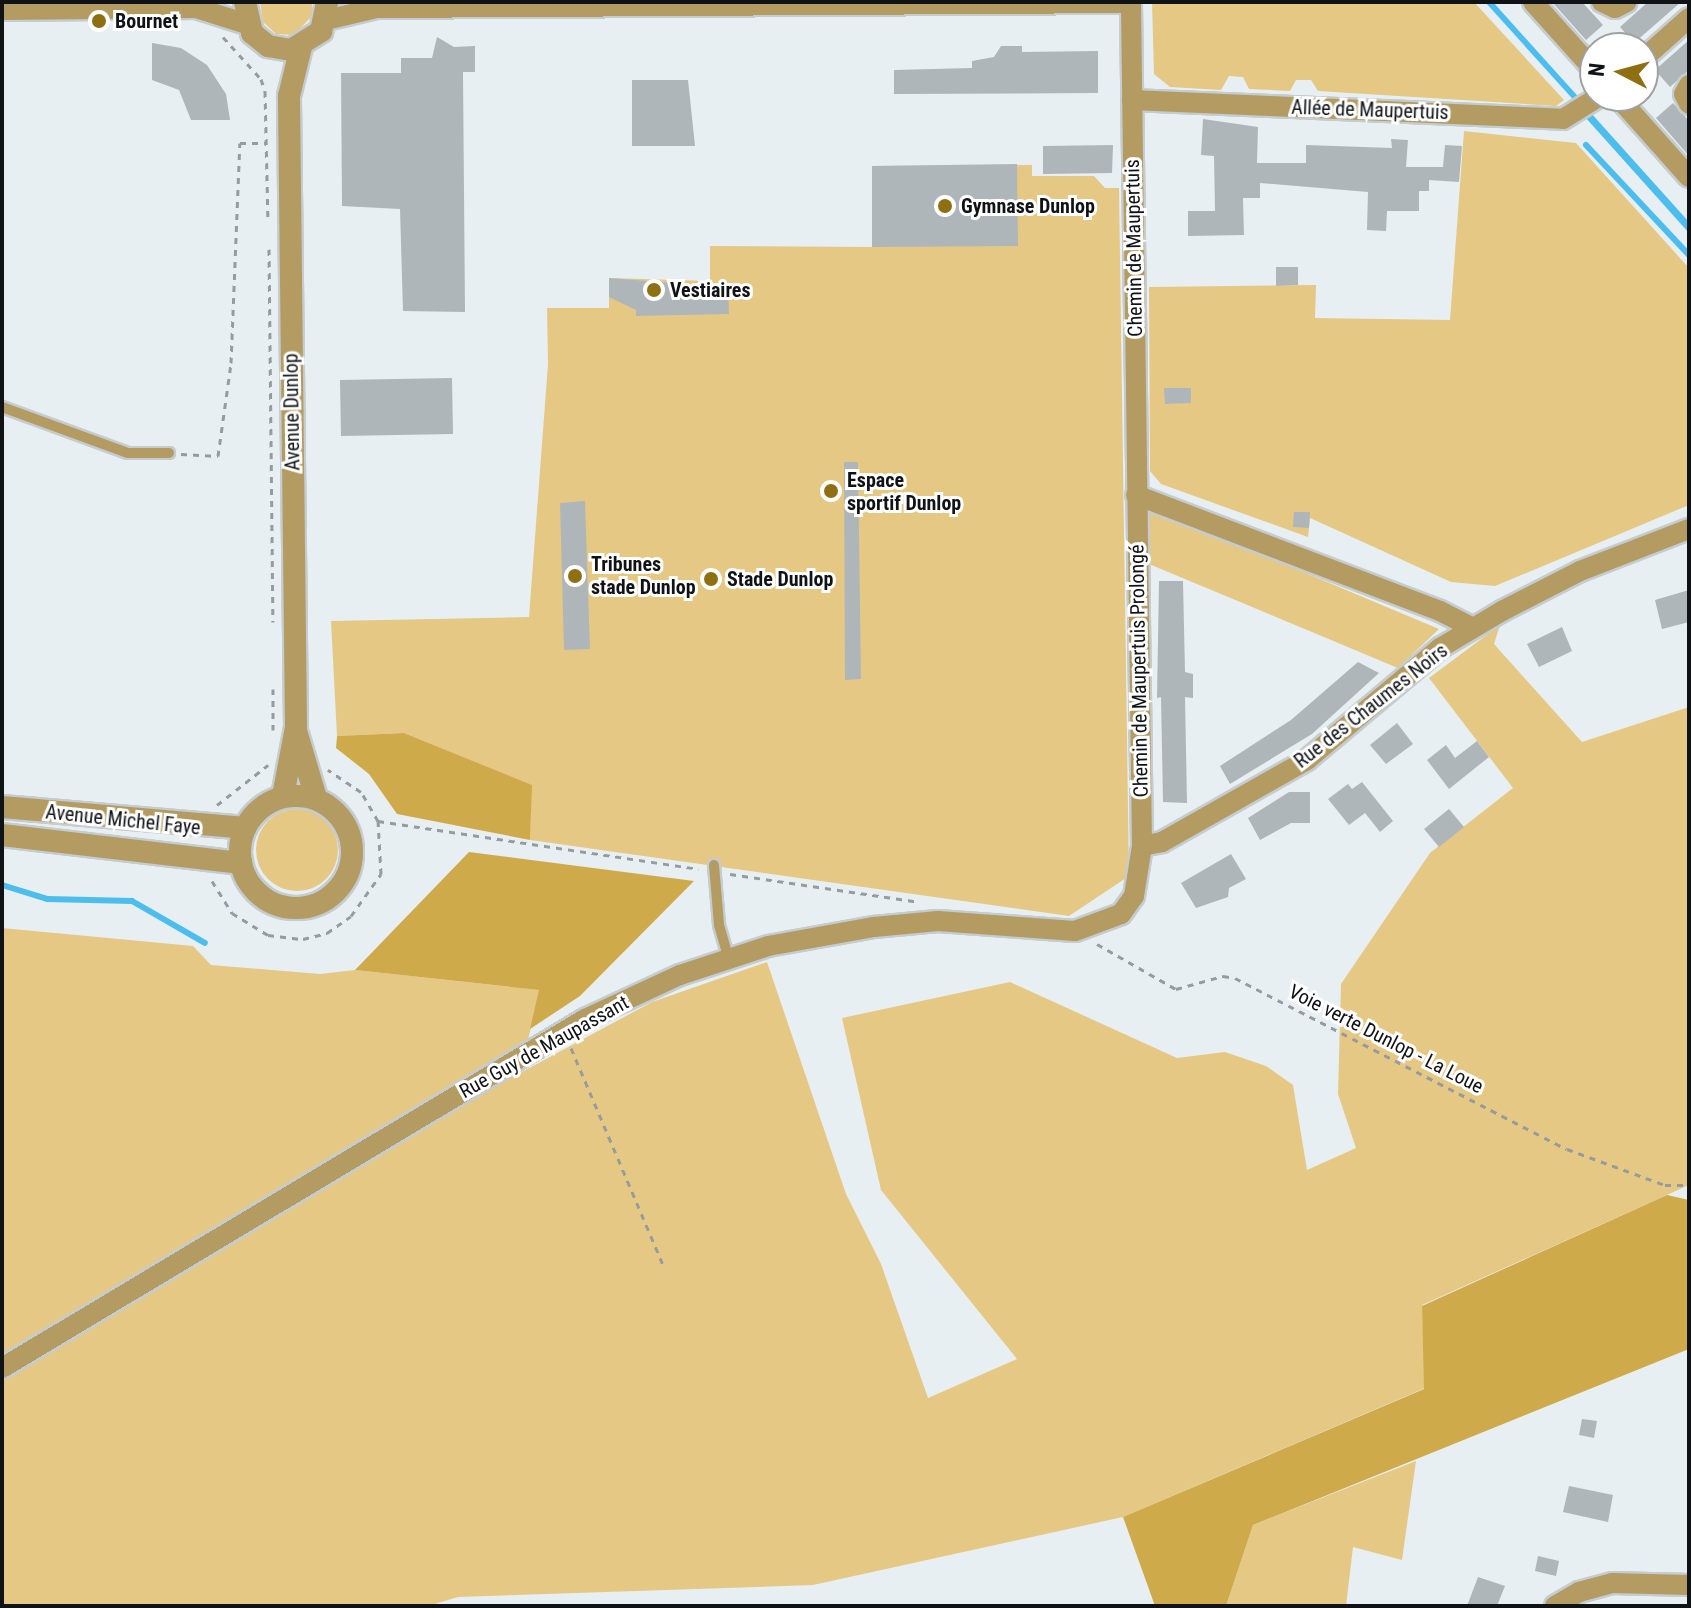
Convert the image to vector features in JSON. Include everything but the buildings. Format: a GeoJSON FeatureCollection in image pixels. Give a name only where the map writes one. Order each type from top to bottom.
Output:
{"type":"FeatureCollection","features":[{"type":"Feature","properties":{"kind":"street"},"geometry":{"type":"LineString","coordinates":[[355,2],[377,8]]}},
{"type":"Feature","properties":{"kind":"street"},"geometry":{"type":"LineString","coordinates":[[2,10],[42,5],[210,8],[246,13],[268,46],[301,47],[327,11],[377,8],[711,2],[1131,3]]}},
{"type":"Feature","properties":{"kind":"street"},"geometry":{"type":"LineString","coordinates":[[1533,2],[1579,53]]}},
{"type":"Feature","properties":{"kind":"street"},"geometry":{"type":"LineString","coordinates":[[1602,2],[1615,8],[1627,2]]}},
{"type":"Feature","properties":{"kind":"street","name":"Chemin de Maupertuis"},"geometry":{"type":"LineString","coordinates":[[1131,3],[1136,495]]}},
{"type":"Feature","properties":{"kind":"street"},"geometry":{"type":"LineString","coordinates":[[1659,45],[1689,18]]}},
{"type":"Feature","properties":{"kind":"street","name":"Avenue Dunlop"},"geometry":{"type":"LineString","coordinates":[[268,46],[289,96]]}},
{"type":"Feature","properties":{"kind":"street","name":"Avenue Dunlop"},"geometry":{"type":"LineString","coordinates":[[283,796],[296,727],[289,96],[301,47]]}},
{"type":"Feature","properties":{"kind":"street"},"geometry":{"type":"LineString","coordinates":[[1689,85],[1684,94],[1689,104]]}},
{"type":"Feature","properties":{"kind":"street","name":"Allée de Maupertuis"},"geometry":{"type":"LineString","coordinates":[[1132,100],[1563,119],[1579,109]]}},
{"type":"Feature","properties":{"kind":"street"},"geometry":{"type":"LineString","coordinates":[[1631,112],[1689,177]]}},
{"type":"Feature","properties":{"kind":"street"},"geometry":{"type":"LineString","coordinates":[[1136,495],[1398,594],[1473,628]]}},
{"type":"Feature","properties":{"kind":"street","name":"Chemin de Maupertuis Prolongé"},"geometry":{"type":"LineString","coordinates":[[1136,495],[1142,846]]}},
{"type":"Feature","properties":{"kind":"street","name":"Rue des Chaumes Noirs"},"geometry":{"type":"LineString","coordinates":[[1142,846],[1162,842],[1307,760],[1440,648],[1473,628],[1580,571],[1689,529]]}},
{"type":"Feature","properties":{"kind":"street","name":"Avenue Dunlop"},"geometry":{"type":"LineString","coordinates":[[296,727],[316,798]]}},
{"type":"Feature","properties":{"kind":"street"},"geometry":{"type":"LineString","coordinates":[[283,796],[316,798],[339,815],[352,841],[346,880],[333,895],[317,905],[278,905],[261,896],[241,863],[245,828],[260,808],[283,796]]}},
{"type":"Feature","properties":{"kind":"street","name":"Avenue Michel Faye"},"geometry":{"type":"LineString","coordinates":[[2,807],[210,819],[245,828]]}},
{"type":"Feature","properties":{"kind":"street","name":"Avenue Michel Faye"},"geometry":{"type":"LineString","coordinates":[[2,835],[241,863]]}},
{"type":"Feature","properties":{"kind":"street","name":"Rue Guy de Maupassant"},"geometry":{"type":"LineString","coordinates":[[2,1368],[565,1032],[680,975],[768,946],[913,923],[1075,931],[1121,914],[1134,896],[1142,846]]}},
{"type":"Feature","properties":{"kind":"street"},"geometry":{"type":"LineString","coordinates":[[1555,1606],[1579,1592],[1612,1583],[1689,1585]]}},
{"type":"Feature","properties":{"kind":"lane"},"geometry":{"type":"LineString","coordinates":[[2,407],[128,453],[169,453]]}},
{"type":"Feature","properties":{"kind":"lane"},"geometry":{"type":"LineString","coordinates":[[714,865],[719,925],[729,959]]}},
{"type":"Feature","properties":{"kind":"path"},"geometry":{"type":"LineString","coordinates":[[210,8],[219,33],[261,79],[269,233]]}},
{"type":"Feature","properties":{"kind":"path"},"geometry":{"type":"LineString","coordinates":[[169,453],[218,456],[233,335],[240,143],[289,144]]}},
{"type":"Feature","properties":{"kind":"path"},"geometry":{"type":"LineString","coordinates":[[269,248],[273,636]]}},
{"type":"Feature","properties":{"kind":"path"},"geometry":{"type":"LineString","coordinates":[[273,746],[274,683]]}},
{"type":"Feature","properties":{"kind":"path"},"geometry":{"type":"LineString","coordinates":[[210,819],[273,761]]}},
{"type":"Feature","properties":{"kind":"path"},"geometry":{"type":"LineString","coordinates":[[206,857],[212,883],[232,913],[268,935],[303,939],[327,933],[369,895],[381,874],[378,821]]}},
{"type":"Feature","properties":{"kind":"path","name":"Voie verte Dunlop - La Loue"},"geometry":{"type":"LineString","coordinates":[[1075,931],[1176,989],[1223,976],[1235,978],[1567,1149],[1665,1185],[1689,1185]]}},
{"type":"Feature","properties":{"kind":"path"},"geometry":{"type":"LineString","coordinates":[[565,1032],[663,1265]]}},
{"type":"Feature","properties":{"kind":"shaded area"},"geometry":{"type":"Polygon","coordinates":[[[260,2],[312,2],[312,16],[294,35],[276,34],[263,22],[260,2]]]}},
{"type":"Feature","properties":{"kind":"shaded area"},"geometry":{"type":"Polygon","coordinates":[[[1152,2],[1474,2],[1564,100],[1556,106],[1318,91],[1311,80],[1296,80],[1290,91],[1249,89],[1243,77],[1229,76],[1221,90],[1170,87],[1154,74],[1152,2]]]}},
{"type":"Feature","properties":{"kind":"shaded area"},"geometry":{"type":"Polygon","coordinates":[[[1464,131],[1576,143],[1689,268],[1689,505],[1495,586],[1451,582],[1310,518],[1308,537],[1161,484],[1150,471],[1149,287],[1316,285],[1315,318],[1450,320],[1464,131]]]}},
{"type":"Feature","properties":{"kind":"shaded area","name":"Espace sportif Dunlop"},"geometry":{"type":"Polygon","coordinates":[[[1032,165],[1032,176],[1094,176],[1105,188],[1119,188],[1129,876],[1069,916],[530,840],[531,785],[404,733],[337,736],[331,621],[529,617],[548,364],[547,308],[609,308],[609,278],[710,281],[710,246],[872,247],[872,166],[1032,165]]]}},
{"type":"Feature","properties":{"kind":"shaded area"},"geometry":{"type":"Polygon","coordinates":[[[1150,510],[1439,629],[1398,668],[1149,564],[1150,510]]]}},
{"type":"Feature","properties":{"kind":"shaded area"},"geometry":{"type":"Polygon","coordinates":[[[1500,625],[1494,644],[1582,742],[1689,707],[1689,1185],[1422,1305],[1425,1388],[1123,1517],[813,1585],[458,1597],[428,1606],[2,1606],[2,928],[193,946],[211,965],[320,974],[355,970],[540,990],[520,1073],[652,1002],[767,962],[846,1194],[881,1264],[928,1398],[1017,1359],[881,1190],[842,1018],[1010,982],[1177,1058],[1225,1052],[1266,1066],[1293,1085],[1307,1170],[1356,1148],[1338,1094],[1341,984],[1430,853],[1513,788],[1429,678],[1500,625]]]}},
{"type":"Feature","properties":{"kind":"shaded area"},"geometry":{"type":"Polygon","coordinates":[[[404,733],[532,785],[530,840],[397,814],[369,774],[336,748],[337,736],[404,733]]]}},
{"type":"Feature","properties":{"kind":"shaded area"},"geometry":{"type":"Polygon","coordinates":[[[297,809],[313,812],[326,821],[335,834],[338,850],[335,866],[326,879],[313,888],[297,891],[281,888],[268,879],[259,866],[256,850],[259,834],[268,821],[281,812],[297,809]]]}},
{"type":"Feature","properties":{"kind":"shaded area"},"geometry":{"type":"Polygon","coordinates":[[[469,852],[694,881],[580,996],[530,1029],[539,990],[355,970],[469,852]]]}},
{"type":"Feature","properties":{"kind":"shaded area"},"geometry":{"type":"Polygon","coordinates":[[[1667,1195],[1689,1200],[1689,1349],[1253,1525],[1226,1606],[1155,1606],[1123,1517],[1424,1389],[1422,1306],[1667,1195]]]}},
{"type":"Feature","properties":{"kind":"shaded area"},"geometry":{"type":"Polygon","coordinates":[[[1416,1461],[1402,1560],[1353,1547],[1346,1606],[1226,1606],[1253,1525],[1416,1461]]]}},
{"type":"Feature","properties":{"kind":"water"},"geometry":{"type":"Polygon","coordinates":[[[1485,2],[1493,2],[1579,97],[1579,106],[1485,2]]]}},
{"type":"Feature","properties":{"kind":"water"},"geometry":{"type":"Polygon","coordinates":[[[1591,113],[1689,222],[1689,233],[1585,117],[1591,113]]]}},
{"type":"Feature","properties":{"kind":"waterway"},"geometry":{"type":"LineString","coordinates":[[1586,145],[1689,255]]}},
{"type":"Feature","properties":{"kind":"waterway"},"geometry":{"type":"LineString","coordinates":[[2,885],[47,899],[132,901],[205,943]]}},
{"type":"Feature","properties":{"kind":"place","name":"Bournet"},"geometry":{"type":"Point","coordinates":[99,21]}},
{"type":"Feature","properties":{"kind":"place","name":"Gymnase Dunlop"},"geometry":{"type":"Point","coordinates":[945,206]}},
{"type":"Feature","properties":{"kind":"place","name":"Vestiaires"},"geometry":{"type":"Point","coordinates":[654,290]}},
{"type":"Feature","properties":{"kind":"place","name":"Espace sportif Dunlop"},"geometry":{"type":"Point","coordinates":[831,491]}},
{"type":"Feature","properties":{"kind":"place","name":"Tribunes stade Dunlop"},"geometry":{"type":"Point","coordinates":[575,576]}},
{"type":"Feature","properties":{"kind":"place","name":"Stade Dunlop"},"geometry":{"type":"Point","coordinates":[711,579]}}]}
